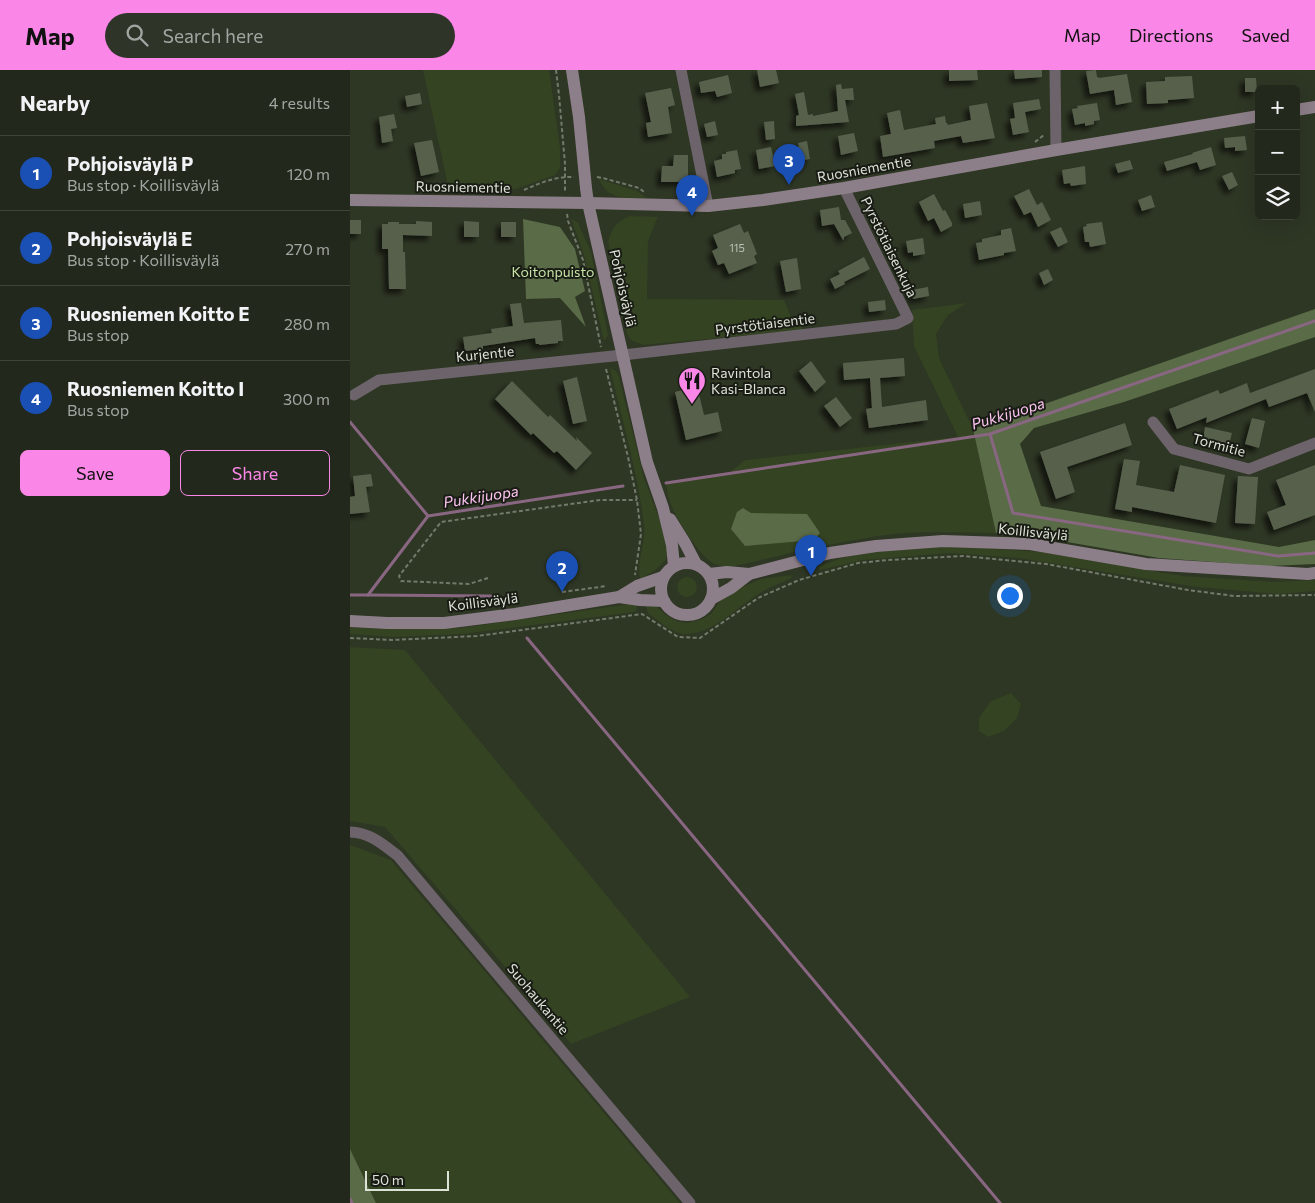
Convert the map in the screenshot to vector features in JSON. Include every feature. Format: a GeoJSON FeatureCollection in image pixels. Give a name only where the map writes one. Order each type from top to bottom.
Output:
{"type":"FeatureCollection","features":[{"type":"Feature","properties":{"kind":"main road","name":"Pohjoisväylä"},"geometry":{"type":"LineString","coordinates":[[572,70],[588,203],[647,462],[663,508],[672,545],[674,566]]}},
{"type":"Feature","properties":{"kind":"main road"},"geometry":{"type":"LineString","coordinates":[[1300,109],[1315,107]]}},
{"type":"Feature","properties":{"kind":"main road","name":"Ruosniementie"},"geometry":{"type":"LineString","coordinates":[[350,200],[708,206],[844,188],[1255,117]]}},
{"type":"Feature","properties":{"kind":"main road","name":"Pohjoisväylä"},"geometry":{"type":"LineString","coordinates":[[663,508],[696,564]]}},
{"type":"Feature","properties":{"kind":"main road","name":"Koillisväylä"},"geometry":{"type":"LineString","coordinates":[[709,574],[727,572],[749,574],[830,553],[876,546],[943,541],[1030,544],[1146,564],[1315,573]]}},
{"type":"Feature","properties":{"kind":"main road"},"geometry":{"type":"LineString","coordinates":[[689,562],[696,564],[709,574],[713,590],[711,599],[702,610],[695,614],[688,615],[674,612],[668,607],[661,593],[663,577],[674,566],[681,563],[689,562]]}},
{"type":"Feature","properties":{"kind":"main road","name":"Koillisväylä"},"geometry":{"type":"LineString","coordinates":[[711,599],[731,588],[749,574]]}},
{"type":"Feature","properties":{"kind":"main road","name":"Koillisväylä"},"geometry":{"type":"LineString","coordinates":[[619,597],[637,586],[663,577]]}},
{"type":"Feature","properties":{"kind":"main road","name":"Koillisväylä"},"geometry":{"type":"LineString","coordinates":[[350,621],[444,623],[515,614],[619,597],[664,601]]}},
{"type":"Feature","properties":{"kind":"street"},"geometry":{"type":"LineString","coordinates":[[681,70],[708,206]]}},
{"type":"Feature","properties":{"kind":"street"},"geometry":{"type":"LineString","coordinates":[[1055,70],[1056,150]]}},
{"type":"Feature","properties":{"kind":"street","name":"Pyrstötiaisenkuja"},"geometry":{"type":"LineString","coordinates":[[844,188],[908,318]]}},
{"type":"Feature","properties":{"kind":"street","name":"Pyrstötiaisentie"},"geometry":{"type":"LineString","coordinates":[[624,355],[896,324],[908,318]]}},
{"type":"Feature","properties":{"kind":"street","name":"Kurjentie"},"geometry":{"type":"LineString","coordinates":[[354,395],[379,380],[624,355]]}},
{"type":"Feature","properties":{"kind":"street","name":"Tormitie"},"geometry":{"type":"LineString","coordinates":[[1153,422],[1174,449],[1249,469],[1315,443]]}},
{"type":"Feature","properties":{"kind":"street","name":"Suohaukantie"},"geometry":{"type":"LineString","coordinates":[[350,832],[373,838],[398,856],[690,1203]]}},
{"type":"Feature","properties":{"kind":"path"},"geometry":{"type":"LineString","coordinates":[[556,70],[560,95],[565,203],[568,221],[583,260],[603,357],[637,500],[641,534],[635,578],[637,586]]}},
{"type":"Feature","properties":{"kind":"path"},"geometry":{"type":"LineString","coordinates":[[1030,146],[1044,134],[1056,130]]}},
{"type":"Feature","properties":{"kind":"path"},"geometry":{"type":"LineString","coordinates":[[518,193],[541,182],[564,176],[603,178],[639,188],[646,192]]}},
{"type":"Feature","properties":{"kind":"path"},"geometry":{"type":"LineString","coordinates":[[488,578],[469,584],[401,581],[399,576],[441,522],[600,500],[637,500]]}},
{"type":"Feature","properties":{"kind":"path"},"geometry":{"type":"LineString","coordinates":[[350,638],[392,640],[477,636],[642,614],[678,638],[700,638],[758,598],[799,580],[858,563],[963,556],[1046,564],[1188,590],[1234,596],[1315,595]]}},
{"type":"Feature","properties":{"kind":"path"},"geometry":{"type":"LineString","coordinates":[[562,592],[608,586]]}},
{"type":"Feature","properties":{"kind":"path"},"geometry":{"type":"LineString","coordinates":[[640,600],[642,614]]}},
{"type":"Feature","properties":{"kind":"green space"},"geometry":{"type":"Polygon","coordinates":[[[423,70],[549,70],[560,148],[560,168],[555,175],[516,189],[448,186],[423,70]]]}},
{"type":"Feature","properties":{"kind":"green space"},"geometry":{"type":"Polygon","coordinates":[[[599,179],[637,191],[647,198],[625,198],[613,195],[607,191],[599,179]]]}},
{"type":"Feature","properties":{"kind":"green space"},"geometry":{"type":"Polygon","coordinates":[[[630,216],[658,217],[648,241],[647,299],[784,300],[795,326],[803,325],[803,330],[643,345],[632,341],[627,334],[608,242],[615,226],[630,216]]]}},
{"type":"Feature","properties":{"kind":"green space"},"geometry":{"type":"Polygon","coordinates":[[[571,218],[578,223],[591,252],[608,335],[604,341],[584,255],[571,218]]]}},
{"type":"Feature","properties":{"kind":"green space","name":"Koitonpuisto"},"geometry":{"type":"Polygon","coordinates":[[[523,219],[560,227],[575,249],[585,291],[575,297],[586,327],[560,298],[526,299],[523,219]]]}},
{"type":"Feature","properties":{"kind":"green space"},"geometry":{"type":"Polygon","coordinates":[[[967,303],[948,315],[936,334],[939,358],[973,429],[996,533],[933,532],[896,534],[835,544],[730,567],[709,561],[689,537],[677,517],[670,502],[666,483],[729,473],[745,460],[958,437],[914,346],[912,310],[967,303]]]}},
{"type":"Feature","properties":{"kind":"green space"},"geometry":{"type":"Polygon","coordinates":[[[1315,309],[1315,337],[1124,402],[1034,428],[1020,444],[1041,506],[1279,547],[1315,540],[1315,564],[1268,566],[1159,558],[1044,538],[996,533],[973,429],[1315,309]]]}},
{"type":"Feature","properties":{"kind":"green space"},"geometry":{"type":"Polygon","coordinates":[[[610,368],[616,371],[619,377],[644,478],[667,540],[669,551],[665,561],[654,571],[640,579],[639,566],[644,539],[644,526],[634,466],[610,368]]]}},
{"type":"Feature","properties":{"kind":"green space"},"geometry":{"type":"Polygon","coordinates":[[[743,508],[751,513],[807,514],[820,533],[814,540],[745,546],[731,529],[737,512],[743,508]]]}},
{"type":"Feature","properties":{"kind":"green space"},"geometry":{"type":"Polygon","coordinates":[[[946,546],[1041,552],[1183,576],[1274,582],[1315,580],[1315,591],[1279,594],[1197,587],[1019,558],[951,553],[863,560],[820,570],[818,567],[841,558],[866,553],[946,546]]]}},
{"type":"Feature","properties":{"kind":"green space"},"geometry":{"type":"Polygon","coordinates":[[[791,575],[792,578],[760,593],[714,625],[694,633],[684,634],[670,629],[648,613],[645,603],[656,606],[676,621],[687,623],[700,620],[711,614],[721,600],[740,588],[761,579],[791,575]]]}},
{"type":"Feature","properties":{"kind":"green space"},"geometry":{"type":"Polygon","coordinates":[[[687,577],[694,580],[697,587],[694,594],[687,597],[680,594],[677,587],[680,580],[687,577]]]}},
{"type":"Feature","properties":{"kind":"green space"},"geometry":{"type":"Polygon","coordinates":[[[637,603],[635,612],[462,634],[393,637],[350,634],[350,627],[381,629],[460,628],[637,603]]]}},
{"type":"Feature","properties":{"kind":"green space"},"geometry":{"type":"Polygon","coordinates":[[[350,647],[405,650],[690,997],[571,1044],[385,827],[350,821],[350,647]]]}},
{"type":"Feature","properties":{"kind":"green space"},"geometry":{"type":"Polygon","coordinates":[[[1011,693],[1021,704],[1017,718],[1004,731],[988,737],[979,731],[979,718],[991,701],[1011,693]]]}},
{"type":"Feature","properties":{"kind":"green space"},"geometry":{"type":"Polygon","coordinates":[[[350,845],[391,860],[680,1203],[376,1203],[350,1149],[350,845]]]}},
{"type":"Feature","properties":{"kind":"green space"},"geometry":{"type":"Polygon","coordinates":[[[350,1149],[376,1203],[350,1203],[350,1149]]]}},
{"type":"Feature","properties":{"kind":"building"},"geometry":{"type":"Polygon","coordinates":[[[757,70],[776,70],[779,83],[760,87],[757,70]]]}},
{"type":"Feature","properties":{"kind":"building"},"geometry":{"type":"Polygon","coordinates":[[[949,70],[977,70],[978,80],[949,81],[949,70]]]}},
{"type":"Feature","properties":{"kind":"building"},"geometry":{"type":"Polygon","coordinates":[[[1014,70],[1042,70],[1042,77],[1015,79],[1014,70]]]}},
{"type":"Feature","properties":{"kind":"building"},"geometry":{"type":"Polygon","coordinates":[[[1096,70],[1097,77],[1099,78],[1127,74],[1132,102],[1116,105],[1114,90],[1090,94],[1086,71],[1096,70]]]}},
{"type":"Feature","properties":{"kind":"building"},"geometry":{"type":"Polygon","coordinates":[[[728,75],[732,93],[717,97],[715,91],[701,93],[699,82],[728,75]]]}},
{"type":"Feature","properties":{"kind":"building"},"geometry":{"type":"Polygon","coordinates":[[[1192,76],[1194,98],[1168,100],[1168,103],[1147,104],[1146,82],[1165,81],[1165,77],[1192,76]]]}},
{"type":"Feature","properties":{"kind":"building"},"geometry":{"type":"Polygon","coordinates":[[[1245,78],[1256,78],[1255,92],[1245,92],[1245,78]]]}},
{"type":"Feature","properties":{"kind":"building"},"geometry":{"type":"Polygon","coordinates":[[[841,84],[842,89],[853,88],[854,100],[845,100],[849,122],[796,126],[796,116],[799,115],[795,94],[804,92],[808,115],[813,114],[813,116],[838,111],[836,85],[841,84]]]}},
{"type":"Feature","properties":{"kind":"building"},"geometry":{"type":"Polygon","coordinates":[[[671,88],[675,105],[668,107],[672,133],[648,137],[646,123],[651,122],[645,93],[671,88]]]}},
{"type":"Feature","properties":{"kind":"building"},"geometry":{"type":"Polygon","coordinates":[[[420,93],[422,104],[407,107],[405,96],[420,93]]]}},
{"type":"Feature","properties":{"kind":"building"},"geometry":{"type":"Polygon","coordinates":[[[1039,99],[1041,109],[1025,112],[1029,132],[1013,135],[1010,119],[1015,118],[1013,103],[1039,99]]]}},
{"type":"Feature","properties":{"kind":"building"},"geometry":{"type":"Polygon","coordinates":[[[987,103],[995,138],[963,143],[961,136],[934,141],[935,148],[883,157],[880,136],[891,134],[887,113],[900,110],[904,130],[936,124],[935,118],[945,116],[948,125],[971,120],[969,106],[987,103]]]}},
{"type":"Feature","properties":{"kind":"building"},"geometry":{"type":"Polygon","coordinates":[[[1097,103],[1100,120],[1085,126],[1085,123],[1075,125],[1072,109],[1078,108],[1077,106],[1097,103]]]}},
{"type":"Feature","properties":{"kind":"building"},"geometry":{"type":"Polygon","coordinates":[[[394,114],[397,128],[391,129],[393,141],[382,143],[379,117],[394,114]]]}},
{"type":"Feature","properties":{"kind":"building"},"geometry":{"type":"Polygon","coordinates":[[[715,121],[718,135],[707,137],[704,124],[715,121]]]}},
{"type":"Feature","properties":{"kind":"building"},"geometry":{"type":"Polygon","coordinates":[[[774,121],[775,139],[766,140],[764,122],[774,121]]]}},
{"type":"Feature","properties":{"kind":"building"},"geometry":{"type":"Polygon","coordinates":[[[854,133],[858,151],[841,155],[838,136],[854,133]]]}},
{"type":"Feature","properties":{"kind":"building"},"geometry":{"type":"Polygon","coordinates":[[[1245,136],[1247,150],[1235,151],[1235,147],[1225,148],[1224,138],[1245,136]]]}},
{"type":"Feature","properties":{"kind":"building"},"geometry":{"type":"Polygon","coordinates":[[[432,140],[439,172],[421,176],[414,143],[432,140]]]}},
{"type":"Feature","properties":{"kind":"building"},"geometry":{"type":"Polygon","coordinates":[[[807,141],[810,159],[793,162],[790,148],[799,147],[798,143],[807,141]]]}},
{"type":"Feature","properties":{"kind":"building"},"geometry":{"type":"Polygon","coordinates":[[[771,147],[775,166],[759,169],[756,150],[771,147]]]}},
{"type":"Feature","properties":{"kind":"building"},"geometry":{"type":"Polygon","coordinates":[[[1211,147],[1216,165],[1200,170],[1197,162],[1167,171],[1164,162],[1211,147]]]}},
{"type":"Feature","properties":{"kind":"building"},"geometry":{"type":"Polygon","coordinates":[[[737,150],[741,169],[735,170],[735,173],[717,177],[714,161],[722,159],[722,154],[726,154],[726,152],[737,150]]]}},
{"type":"Feature","properties":{"kind":"building"},"geometry":{"type":"Polygon","coordinates":[[[674,155],[688,155],[688,182],[661,182],[662,166],[673,166],[674,155]]]}},
{"type":"Feature","properties":{"kind":"building"},"geometry":{"type":"Polygon","coordinates":[[[1130,160],[1133,169],[1118,173],[1115,164],[1130,160]]]}},
{"type":"Feature","properties":{"kind":"building"},"geometry":{"type":"Polygon","coordinates":[[[1085,166],[1086,184],[1071,186],[1070,183],[1064,184],[1062,170],[1085,166]]]}},
{"type":"Feature","properties":{"kind":"building"},"geometry":{"type":"Polygon","coordinates":[[[1232,172],[1238,185],[1229,190],[1222,176],[1232,172]]]}},
{"type":"Feature","properties":{"kind":"building"},"geometry":{"type":"Polygon","coordinates":[[[1029,189],[1037,205],[1042,202],[1051,220],[1038,227],[1031,212],[1024,215],[1014,196],[1029,189]]]}},
{"type":"Feature","properties":{"kind":"building"},"geometry":{"type":"Polygon","coordinates":[[[934,194],[952,223],[952,226],[941,232],[934,218],[928,221],[919,202],[934,194]]]}},
{"type":"Feature","properties":{"kind":"building"},"geometry":{"type":"Polygon","coordinates":[[[1151,195],[1155,207],[1142,211],[1138,200],[1151,195]]]}},
{"type":"Feature","properties":{"kind":"building"},"geometry":{"type":"Polygon","coordinates":[[[980,201],[982,215],[965,218],[963,204],[980,201]]]}},
{"type":"Feature","properties":{"kind":"building"},"geometry":{"type":"Polygon","coordinates":[[[839,207],[841,220],[845,220],[852,233],[844,237],[843,240],[834,224],[822,226],[820,210],[839,207]]]}},
{"type":"Feature","properties":{"kind":"building"},"geometry":{"type":"Polygon","coordinates":[[[350,220],[361,220],[361,234],[350,234],[350,220]]]}},
{"type":"Feature","properties":{"kind":"building"},"geometry":{"type":"Polygon","coordinates":[[[416,221],[432,222],[432,236],[403,235],[406,289],[389,289],[388,249],[382,249],[382,224],[399,222],[399,224],[416,224],[416,221]]]}},
{"type":"Feature","properties":{"kind":"building"},"geometry":{"type":"Polygon","coordinates":[[[464,221],[479,222],[479,237],[464,237],[464,221]]]}},
{"type":"Feature","properties":{"kind":"building"},"geometry":{"type":"Polygon","coordinates":[[[501,222],[516,222],[516,237],[501,237],[501,222]]]}},
{"type":"Feature","properties":{"kind":"building"},"geometry":{"type":"Polygon","coordinates":[[[1102,222],[1106,244],[1090,247],[1089,242],[1085,242],[1083,227],[1087,226],[1086,224],[1102,222]]]}},
{"type":"Feature","properties":{"kind":"building"},"geometry":{"type":"Polygon","coordinates":[[[740,224],[744,233],[748,231],[757,254],[754,256],[757,263],[729,274],[724,263],[718,265],[712,251],[718,248],[713,235],[740,224]]]}},
{"type":"Feature","properties":{"kind":"building"},"geometry":{"type":"Polygon","coordinates":[[[1061,227],[1068,242],[1058,247],[1050,232],[1061,227]]]}},
{"type":"Feature","properties":{"kind":"building"},"geometry":{"type":"Polygon","coordinates":[[[1011,228],[1016,251],[979,260],[976,243],[982,242],[982,239],[1001,235],[1001,230],[1011,228]]]}},
{"type":"Feature","properties":{"kind":"building"},"geometry":{"type":"Polygon","coordinates":[[[923,238],[925,254],[913,256],[913,252],[908,253],[906,241],[923,238]]]}},
{"type":"Feature","properties":{"kind":"building"},"geometry":{"type":"Polygon","coordinates":[[[864,257],[870,269],[844,282],[845,284],[835,289],[830,279],[840,274],[838,271],[864,257]]]}},
{"type":"Feature","properties":{"kind":"building"},"geometry":{"type":"Polygon","coordinates":[[[797,258],[801,289],[786,292],[780,261],[797,258]]]}},
{"type":"Feature","properties":{"kind":"building"},"geometry":{"type":"Polygon","coordinates":[[[1048,269],[1053,280],[1044,285],[1039,273],[1048,269]]]}},
{"type":"Feature","properties":{"kind":"building"},"geometry":{"type":"Polygon","coordinates":[[[928,287],[929,296],[913,299],[911,290],[928,287]]]}},
{"type":"Feature","properties":{"kind":"building"},"geometry":{"type":"Polygon","coordinates":[[[885,300],[886,310],[869,312],[868,302],[885,300]]]}},
{"type":"Feature","properties":{"kind":"building"},"geometry":{"type":"Polygon","coordinates":[[[521,303],[524,323],[561,320],[563,341],[539,345],[536,344],[535,338],[483,346],[483,349],[465,351],[463,337],[492,333],[491,329],[513,326],[510,304],[521,303]]]}},
{"type":"Feature","properties":{"kind":"building"},"geometry":{"type":"Polygon","coordinates":[[[904,358],[905,376],[880,378],[882,407],[926,400],[928,420],[869,428],[866,409],[872,408],[870,378],[844,380],[843,363],[904,358]]]}},
{"type":"Feature","properties":{"kind":"building"},"geometry":{"type":"Polygon","coordinates":[[[811,361],[826,382],[815,392],[799,371],[811,361]]]}},
{"type":"Feature","properties":{"kind":"building"},"geometry":{"type":"Polygon","coordinates":[[[1315,369],[1315,412],[1307,393],[1269,407],[1266,399],[1206,423],[1207,417],[1177,429],[1169,409],[1218,390],[1220,394],[1247,383],[1250,393],[1315,369]]]}},
{"type":"Feature","properties":{"kind":"building"},"geometry":{"type":"Polygon","coordinates":[[[577,377],[587,421],[573,424],[563,381],[577,377]]]}},
{"type":"Feature","properties":{"kind":"building"},"geometry":{"type":"Polygon","coordinates":[[[512,381],[548,417],[550,415],[592,453],[576,470],[557,451],[554,453],[533,433],[531,435],[495,399],[512,381]]]}},
{"type":"Feature","properties":{"kind":"building"},"geometry":{"type":"Polygon","coordinates":[[[697,386],[704,415],[718,412],[722,431],[686,440],[675,392],[697,386]]]}},
{"type":"Feature","properties":{"kind":"building"},"geometry":{"type":"Polygon","coordinates":[[[836,397],[852,418],[840,427],[824,406],[836,397]]]}},
{"type":"Feature","properties":{"kind":"building"},"geometry":{"type":"Polygon","coordinates":[[[1252,418],[1265,421],[1259,448],[1245,444],[1252,418]]]}},
{"type":"Feature","properties":{"kind":"building"},"geometry":{"type":"Polygon","coordinates":[[[1125,423],[1132,445],[1067,467],[1075,492],[1056,499],[1040,452],[1125,423]]]}},
{"type":"Feature","properties":{"kind":"building"},"geometry":{"type":"Polygon","coordinates":[[[1205,427],[1232,433],[1229,445],[1203,440],[1205,427]]]}},
{"type":"Feature","properties":{"kind":"building"},"geometry":{"type":"Polygon","coordinates":[[[1124,459],[1140,461],[1136,485],[1174,492],[1180,465],[1225,475],[1216,523],[1132,507],[1132,512],[1115,509],[1124,459]]]}},
{"type":"Feature","properties":{"kind":"building"},"geometry":{"type":"Polygon","coordinates":[[[1315,465],[1315,515],[1274,530],[1267,512],[1286,505],[1276,480],[1315,465]]]}},
{"type":"Feature","properties":{"kind":"building"},"geometry":{"type":"Polygon","coordinates":[[[371,474],[373,486],[366,487],[370,512],[350,514],[350,497],[355,496],[353,476],[371,474]]]}},
{"type":"Feature","properties":{"kind":"building"},"geometry":{"type":"Polygon","coordinates":[[[1238,476],[1258,477],[1255,524],[1235,523],[1238,476]]]}},
{"type":"Feature","properties":{"kind":"waterway","name":"Pukkijuopa"},"geometry":{"type":"LineString","coordinates":[[666,483],[990,434],[1315,321]]}},
{"type":"Feature","properties":{"kind":"waterway"},"geometry":{"type":"LineString","coordinates":[[350,422],[428,516]]}},
{"type":"Feature","properties":{"kind":"waterway"},"geometry":{"type":"LineString","coordinates":[[990,434],[1013,513],[1278,556],[1315,553]]}},
{"type":"Feature","properties":{"kind":"waterway","name":"Pukkijuopa"},"geometry":{"type":"LineString","coordinates":[[350,595],[368,595],[428,516],[623,486]]}},
{"type":"Feature","properties":{"kind":"waterway"},"geometry":{"type":"LineString","coordinates":[[368,595],[491,596]]}},
{"type":"Feature","properties":{"kind":"waterway"},"geometry":{"type":"LineString","coordinates":[[527,638],[1000,1203]]}},
{"type":"Feature","properties":{"kind":"waterway"},"geometry":{"type":"LineString","coordinates":[[350,1199],[352,1203]]}},
{"type":"Feature","properties":{"kind":"place","name":"Ruosniemen Koitto E"},"geometry":{"type":"Point","coordinates":[789,185]}},
{"type":"Feature","properties":{"kind":"place","name":"Ruosniemen Koitto I"},"geometry":{"type":"Point","coordinates":[692,216]}},
{"type":"Feature","properties":{"kind":"place","name":"Ravintola Kasi-Blanca"},"geometry":{"type":"Point","coordinates":[692,405]}},
{"type":"Feature","properties":{"kind":"place","name":"Pohjoisväylä P"},"geometry":{"type":"Point","coordinates":[811,576]}},
{"type":"Feature","properties":{"kind":"place","name":"Pohjoisväylä E"},"geometry":{"type":"Point","coordinates":[562,592]}}]}
